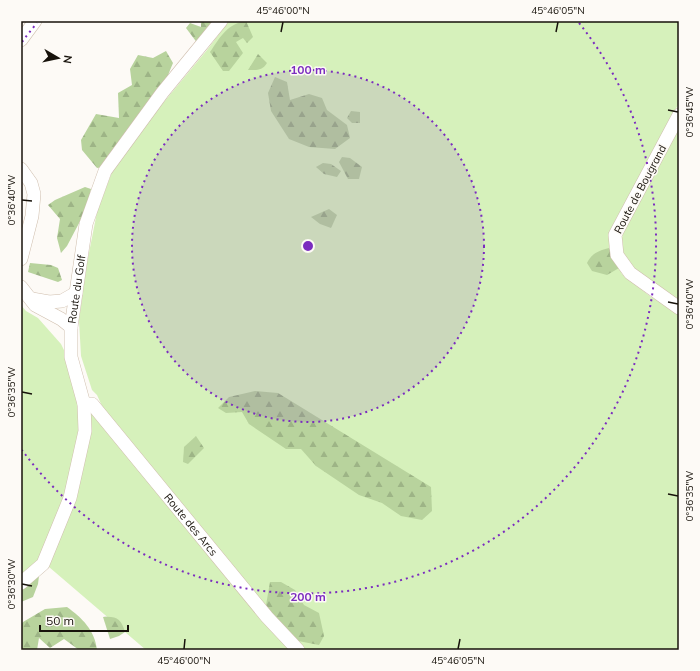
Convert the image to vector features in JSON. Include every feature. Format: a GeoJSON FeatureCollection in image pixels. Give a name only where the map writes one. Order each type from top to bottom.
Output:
{"type":"FeatureCollection","features":[{"type":"Feature","properties":{"kind":"street"},"geometry":{"type":"LineString","coordinates":[[21,40],[35,21]]}},
{"type":"Feature","properties":{"kind":"street","name":"Route du Golf"},"geometry":{"type":"LineString","coordinates":[[21,583],[43,564],[70,498],[85,432],[84,404],[71,357],[70,327],[86,224],[105,171],[162,94],[221,21]]}},
{"type":"Feature","properties":{"kind":"street","name":"Route de Bougrand"},"geometry":{"type":"LineString","coordinates":[[679,115],[614,235],[618,255],[630,273],[679,308]]}},
{"type":"Feature","properties":{"kind":"street"},"geometry":{"type":"LineString","coordinates":[[21,169],[31,183],[34,194],[32,216],[21,259]]}},
{"type":"Feature","properties":{"kind":"street"},"geometry":{"type":"LineString","coordinates":[[21,231],[32,216]]}},
{"type":"Feature","properties":{"kind":"street"},"geometry":{"type":"LineString","coordinates":[[21,287],[35,305],[61,318],[70,327]]}},
{"type":"Feature","properties":{"kind":"street"},"geometry":{"type":"LineString","coordinates":[[30,299],[49,302],[62,301],[76,293]]}},
{"type":"Feature","properties":{"kind":"street","name":"Route des Arcs"},"geometry":{"type":"LineString","coordinates":[[84,404],[92,404],[267,617],[298,650]]}},
{"type":"Feature","properties":{"kind":"green space"},"geometry":{"type":"Polygon","coordinates":[[[199,21],[224,21],[198,44],[186,28],[190,23],[201,27],[201,23],[199,21]]]}},
{"type":"Feature","properties":{"kind":"green space"},"geometry":{"type":"Polygon","coordinates":[[[229,21],[679,21],[679,103],[609,232],[609,248],[622,274],[651,297],[679,311],[679,650],[146,650],[42,561],[21,578],[21,305],[26,311],[38,318],[61,344],[96,415],[102,406],[97,395],[92,390],[81,356],[79,320],[87,263],[97,212],[112,172],[144,126],[229,21]]]}},
{"type":"Feature","properties":{"kind":"green space"},"geometry":{"type":"Polygon","coordinates":[[[246,21],[253,37],[247,43],[243,38],[236,42],[243,53],[229,71],[223,71],[210,52],[220,37],[228,29],[237,23],[246,21]]]}},
{"type":"Feature","properties":{"kind":"green space"},"geometry":{"type":"Polygon","coordinates":[[[166,51],[173,63],[163,87],[104,167],[97,168],[82,150],[81,140],[96,114],[119,118],[118,93],[132,85],[130,69],[138,55],[153,58],[166,51]]]}},
{"type":"Feature","properties":{"kind":"green space"},"geometry":{"type":"Polygon","coordinates":[[[258,54],[267,63],[261,69],[248,70],[258,54]]]}},
{"type":"Feature","properties":{"kind":"green space"},"geometry":{"type":"Polygon","coordinates":[[[275,77],[287,82],[290,100],[309,94],[322,98],[327,110],[347,125],[350,138],[335,149],[309,147],[289,139],[271,111],[268,93],[275,77]]]}},
{"type":"Feature","properties":{"kind":"green space"},"geometry":{"type":"Polygon","coordinates":[[[351,111],[360,112],[360,123],[352,123],[347,118],[351,111]]]}},
{"type":"Feature","properties":{"kind":"green space"},"geometry":{"type":"Polygon","coordinates":[[[679,117],[679,303],[632,270],[623,252],[622,238],[627,220],[679,117]]]}},
{"type":"Feature","properties":{"kind":"green space"},"geometry":{"type":"Polygon","coordinates":[[[342,157],[350,158],[362,167],[359,179],[348,179],[339,162],[342,157]]]}},
{"type":"Feature","properties":{"kind":"green space"},"geometry":{"type":"Polygon","coordinates":[[[323,163],[331,164],[341,171],[337,177],[324,174],[316,167],[323,163]]]}},
{"type":"Feature","properties":{"kind":"green space"},"geometry":{"type":"Polygon","coordinates":[[[85,187],[91,189],[87,208],[67,246],[61,253],[57,238],[60,219],[48,205],[55,200],[85,187]]]}},
{"type":"Feature","properties":{"kind":"green space"},"geometry":{"type":"Polygon","coordinates":[[[329,209],[337,215],[331,228],[320,224],[311,217],[329,209]]]}},
{"type":"Feature","properties":{"kind":"green space"},"geometry":{"type":"Polygon","coordinates":[[[609,248],[619,268],[607,275],[592,271],[587,263],[591,257],[602,250],[609,248]]]}},
{"type":"Feature","properties":{"kind":"green space"},"geometry":{"type":"Polygon","coordinates":[[[30,263],[51,265],[58,268],[62,280],[58,282],[28,272],[30,263]]]}},
{"type":"Feature","properties":{"kind":"green space"},"geometry":{"type":"Polygon","coordinates":[[[255,391],[278,393],[431,487],[432,511],[422,520],[401,516],[382,503],[359,495],[316,466],[301,449],[286,449],[249,424],[242,412],[226,413],[218,408],[229,397],[255,391]]]}},
{"type":"Feature","properties":{"kind":"green space"},"geometry":{"type":"Polygon","coordinates":[[[196,436],[204,448],[188,464],[183,462],[184,447],[196,436]]]}},
{"type":"Feature","properties":{"kind":"green space"},"geometry":{"type":"Polygon","coordinates":[[[41,560],[38,584],[33,597],[21,602],[21,578],[41,560]]]}},
{"type":"Feature","properties":{"kind":"green space"},"geometry":{"type":"Polygon","coordinates":[[[270,582],[281,582],[295,590],[304,605],[319,613],[324,636],[319,645],[293,640],[265,611],[270,582]]]}},
{"type":"Feature","properties":{"kind":"green space"},"geometry":{"type":"Polygon","coordinates":[[[67,607],[87,625],[94,636],[97,650],[79,650],[64,639],[50,648],[39,638],[37,650],[21,650],[21,625],[23,622],[45,609],[67,607]]]}},
{"type":"Feature","properties":{"kind":"green space"},"geometry":{"type":"Polygon","coordinates":[[[103,617],[118,619],[125,632],[110,639],[103,617]]]}}]}
